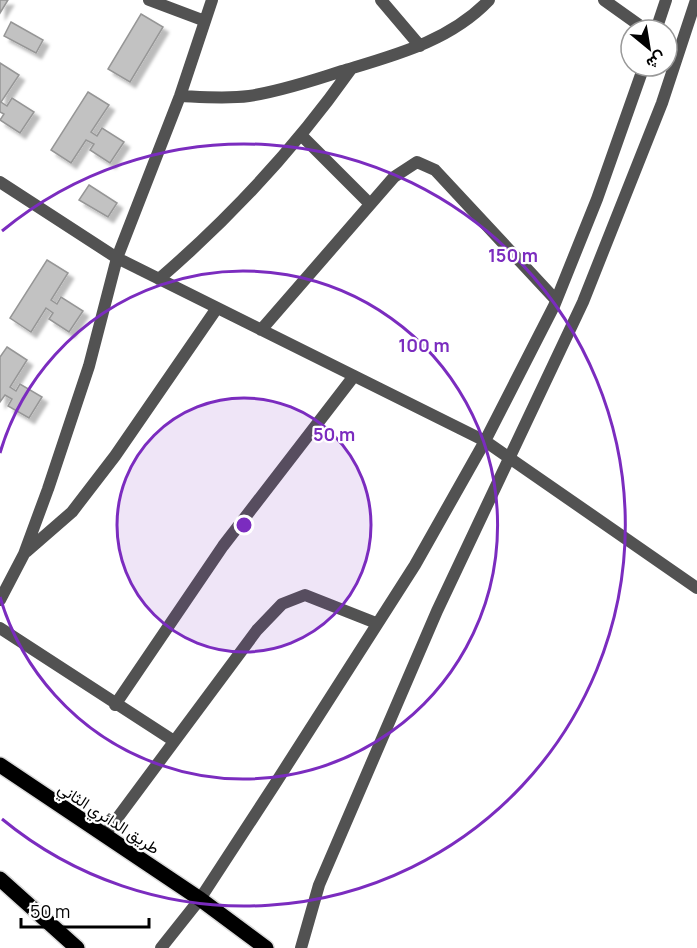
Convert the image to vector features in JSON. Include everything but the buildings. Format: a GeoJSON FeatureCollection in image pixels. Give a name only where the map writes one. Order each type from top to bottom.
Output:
{"type":"FeatureCollection","features":[{"type":"Feature","properties":{"kind":"main road","name":"طريق الدائري الثاني"},"geometry":{"type":"LineString","coordinates":[[0,765],[200,899],[266,948]]}},
{"type":"Feature","properties":{"kind":"main road"},"geometry":{"type":"LineString","coordinates":[[0,879],[77,948]]}},
{"type":"Feature","properties":{"kind":"street"},"geometry":{"type":"LineString","coordinates":[[150,0],[205,21]]}},
{"type":"Feature","properties":{"kind":"street"},"geometry":{"type":"LineString","coordinates":[[0,600],[24,554],[89,366],[117,258],[180,96],[212,0]]}},
{"type":"Feature","properties":{"kind":"street"},"geometry":{"type":"LineString","coordinates":[[381,0],[420,46]]}},
{"type":"Feature","properties":{"kind":"street"},"geometry":{"type":"LineString","coordinates":[[180,96],[254,95],[351,69],[420,46],[456,28],[477,13],[489,0]]}},
{"type":"Feature","properties":{"kind":"street"},"geometry":{"type":"LineString","coordinates":[[604,0],[629,18]]}},
{"type":"Feature","properties":{"kind":"street"},"geometry":{"type":"LineString","coordinates":[[660,18],[666,0]]}},
{"type":"Feature","properties":{"kind":"street"},"geometry":{"type":"LineString","coordinates":[[301,948],[319,885],[437,611],[507,458],[583,302],[662,103],[696,0]]}},
{"type":"Feature","properties":{"kind":"street"},"geometry":{"type":"LineString","coordinates":[[159,279],[241,204],[302,136],[351,69]]}},
{"type":"Feature","properties":{"kind":"street"},"geometry":{"type":"LineString","coordinates":[[161,948],[200,899],[276,784],[376,623],[415,565],[485,441],[536,345],[597,199],[640,78]]}},
{"type":"Feature","properties":{"kind":"street"},"geometry":{"type":"LineString","coordinates":[[302,136],[370,204]]}},
{"type":"Feature","properties":{"kind":"street"},"geometry":{"type":"LineString","coordinates":[[261,330],[394,177],[406,167],[417,162],[428,164],[555,299]]}},
{"type":"Feature","properties":{"kind":"street"},"geometry":{"type":"LineString","coordinates":[[0,182],[117,258],[485,441],[697,588]]}},
{"type":"Feature","properties":{"kind":"street"},"geometry":{"type":"LineString","coordinates":[[24,554],[72,512],[115,456],[217,308]]}},
{"type":"Feature","properties":{"kind":"street"},"geometry":{"type":"LineString","coordinates":[[116,705],[223,546],[354,376]]}},
{"type":"Feature","properties":{"kind":"street"},"geometry":{"type":"LineString","coordinates":[[104,836],[257,630],[282,604],[305,595],[376,623]]}},
{"type":"Feature","properties":{"kind":"street"},"geometry":{"type":"LineString","coordinates":[[0,628],[174,741]]}}]}
